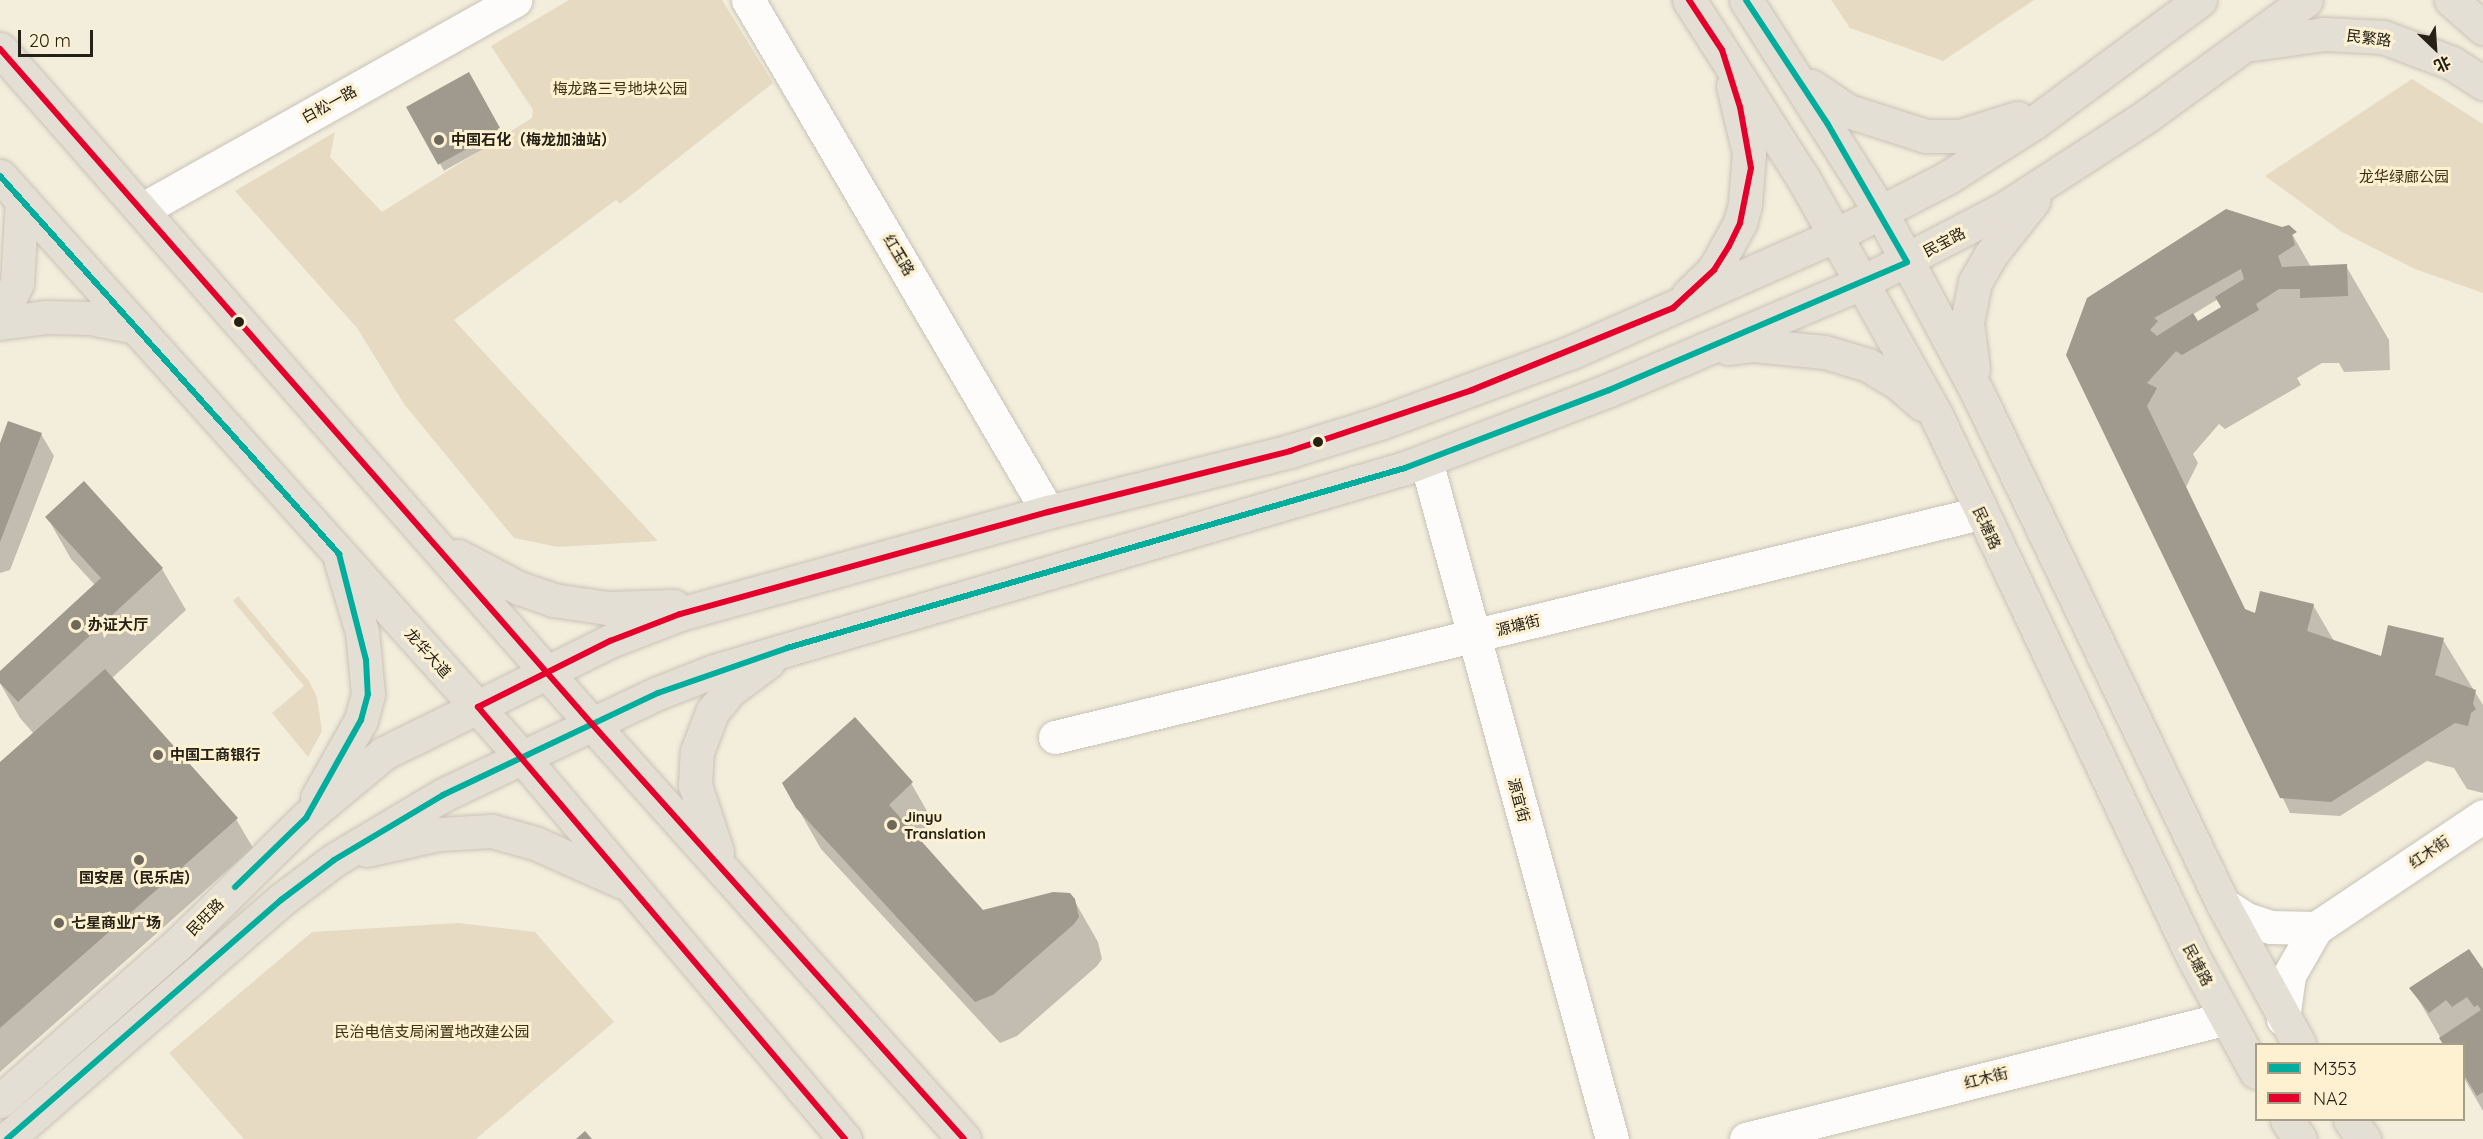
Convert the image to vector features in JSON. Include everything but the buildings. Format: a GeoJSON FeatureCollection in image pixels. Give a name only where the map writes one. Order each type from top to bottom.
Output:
{"type":"FeatureCollection","features":[{"type":"Feature","properties":{"kind":"main road","name":"民塘路"},"geometry":{"type":"LineString","coordinates":[[1689,0],[1836,236],[1935,415],[2193,957],[2255,1070]]}},
{"type":"Feature","properties":{"kind":"main road"},"geometry":{"type":"LineString","coordinates":[[1746,0],[1792,69],[1882,214],[1978,394],[2223,903],[2291,1032]]}},
{"type":"Feature","properties":{"kind":"main road"},"geometry":{"type":"LineString","coordinates":[[478,707],[610,641],[715,603],[1048,512],[1290,451],[1380,423],[1572,352],[1836,236],[1882,214],[1947,178],[2071,95],[2200,0]]}},
{"type":"Feature","properties":{"kind":"main road","name":"民宝路"},"geometry":{"type":"LineString","coordinates":[[522,757],[705,674],[788,648],[1312,498],[1426,461],[1862,283],[1907,262],[2054,177],[2246,45],[2306,0]]}},
{"type":"Feature","properties":{"kind":"main road"},"geometry":{"type":"LineString","coordinates":[[2451,0],[2483,28]]}},
{"type":"Feature","properties":{"kind":"main road","name":"民繁路"},"geometry":{"type":"LineString","coordinates":[[2246,45],[2325,34],[2384,37],[2452,63],[2483,83]]}},
{"type":"Feature","properties":{"kind":"main road"},"geometry":{"type":"LineString","coordinates":[[0,49],[438,545],[592,724],[963,1139]]}},
{"type":"Feature","properties":{"kind":"main road"},"geometry":{"type":"LineString","coordinates":[[1673,308],[1714,270],[1740,222],[1747,194],[1749,153],[1722,50]]}},
{"type":"Feature","properties":{"kind":"main road"},"geometry":{"type":"LineString","coordinates":[[1792,69],[1825,98],[1848,111],[1926,136],[1960,136],[1985,131],[2071,95]]}},
{"type":"Feature","properties":{"kind":"main road","name":"龙华大道"},"geometry":{"type":"LineString","coordinates":[[0,176],[522,757],[845,1139]]}},
{"type":"Feature","properties":{"kind":"main road"},"geometry":{"type":"LineString","coordinates":[[1978,394],[1967,322],[1975,282],[2012,224],[2054,177]]}},
{"type":"Feature","properties":{"kind":"main road"},"geometry":{"type":"LineString","coordinates":[[0,318],[17,283],[22,200]]}},
{"type":"Feature","properties":{"kind":"main road"},"geometry":{"type":"LineString","coordinates":[[0,324],[46,317],[90,318],[136,327]]}},
{"type":"Feature","properties":{"kind":"main road"},"geometry":{"type":"LineString","coordinates":[[1700,351],[1753,345],[1824,352],[1868,365],[1898,383],[1935,415]]}},
{"type":"Feature","properties":{"kind":"main road"},"geometry":{"type":"LineString","coordinates":[[438,545],[519,588],[582,606],[644,608],[715,603]]}},
{"type":"Feature","properties":{"kind":"main road"},"geometry":{"type":"LineString","coordinates":[[306,818],[352,736],[368,693],[362,632],[339,554]]}},
{"type":"Feature","properties":{"kind":"main road"},"geometry":{"type":"LineString","coordinates":[[725,873],[701,814],[695,785],[697,752],[712,712],[729,692],[788,648]]}},
{"type":"Feature","properties":{"kind":"main road","name":"民旺路"},"geometry":{"type":"LineString","coordinates":[[0,1101],[176,946],[306,818],[384,753],[478,707]]}},
{"type":"Feature","properties":{"kind":"main road"},"geometry":{"type":"LineString","coordinates":[[7,1139],[281,900],[334,860],[442,795],[522,757]]}},
{"type":"Feature","properties":{"kind":"main road"},"geometry":{"type":"LineString","coordinates":[[334,860],[439,834],[492,831],[535,843],[630,886]]}},
{"type":"Feature","properties":{"kind":"main road"},"geometry":{"type":"LineString","coordinates":[[2288,1121],[2300,1139]]}},
{"type":"Feature","properties":{"kind":"main road"},"geometry":{"type":"LineString","coordinates":[[2351,1121],[2364,1139]]}},
{"type":"Feature","properties":{"kind":"street","name":"白松一路"},"geometry":{"type":"LineString","coordinates":[[143,209],[515,0]]}},
{"type":"Feature","properties":{"kind":"street","name":"红玉路"},"geometry":{"type":"LineString","coordinates":[[748,0],[1048,512]]}},
{"type":"Feature","properties":{"kind":"street","name":"源宜街"},"geometry":{"type":"LineString","coordinates":[[1426,461],[1612,1139]]}},
{"type":"Feature","properties":{"kind":"street","name":"源塘街"},"geometry":{"type":"LineString","coordinates":[[1055,737],[1980,513]]}},
{"type":"Feature","properties":{"kind":"street","name":"红木街"},"geometry":{"type":"LineString","coordinates":[[2291,1032],[2289,975],[2316,928],[2483,816]]}},
{"type":"Feature","properties":{"kind":"street"},"geometry":{"type":"LineString","coordinates":[[2223,903],[2246,919],[2270,927],[2316,928]]}},
{"type":"Feature","properties":{"kind":"street","name":"红木街"},"geometry":{"type":"LineString","coordinates":[[1746,1139],[2226,1018]]}},
{"type":"Feature","properties":{"kind":"green space","name":"梅龙路三号地块公园"},"geometry":{"type":"Polygon","coordinates":[[[569,0],[722,0],[773,83],[620,204],[616,200],[454,320],[658,541],[558,547],[514,538],[404,404],[357,328],[235,191],[335,132],[330,157],[382,212],[532,118],[533,110],[491,46],[569,0]]]}},
{"type":"Feature","properties":{"kind":"green space"},"geometry":{"type":"Polygon","coordinates":[[[1831,0],[2034,0],[1943,61],[1850,28],[1831,0]]]}},
{"type":"Feature","properties":{"kind":"green space","name":"龙华绿廊公园"},"geometry":{"type":"Polygon","coordinates":[[[2412,79],[2483,124],[2483,293],[2415,269],[2342,232],[2265,176],[2412,79]]]}},
{"type":"Feature","properties":{"kind":"green space"},"geometry":{"type":"Polygon","coordinates":[[[238,596],[309,681],[317,697],[322,731],[308,757],[272,713],[304,686],[233,601],[238,596]]]}},
{"type":"Feature","properties":{"kind":"green space","name":"民治电信支局闲置地改建公园"},"geometry":{"type":"Polygon","coordinates":[[[458,923],[535,932],[614,1022],[476,1139],[244,1139],[169,1053],[312,932],[458,923]]]}},
{"type":"Feature","properties":{"kind":"transit line","name":"NA2"},"geometry":{"type":"LineString","coordinates":[[845,1139],[478,707],[610,641],[680,614],[1048,512],[1290,451],[1472,390],[1673,308],[1714,270],[1729,246],[1740,223],[1751,168],[1740,107],[1722,50],[1689,0]]}},
{"type":"Feature","properties":{"kind":"transit line","name":"M353"},"geometry":{"type":"LineString","coordinates":[[7,1139],[281,900],[334,860],[443,795],[658,693],[787,648],[1405,468],[1609,390],[1907,262],[1827,123],[1746,0]]}},
{"type":"Feature","properties":{"kind":"transit line","name":"NA2"},"geometry":{"type":"LineString","coordinates":[[0,49],[592,724],[964,1139]]}},
{"type":"Feature","properties":{"kind":"transit line","name":"M353"},"geometry":{"type":"LineString","coordinates":[[0,176],[339,554],[366,660],[368,694],[361,720],[306,818],[235,887]]}},
{"type":"Feature","properties":{"kind":"place","name":"中国石化（梅龙加油站）"},"geometry":{"type":"Point","coordinates":[439,140]}},
{"type":"Feature","properties":{"kind":"place","name":"办证大厅"},"geometry":{"type":"Point","coordinates":[76,625]}},
{"type":"Feature","properties":{"kind":"place","name":"中国工商银行"},"geometry":{"type":"Point","coordinates":[158,755]}},
{"type":"Feature","properties":{"kind":"place","name":"Jinyu Translation"},"geometry":{"type":"Point","coordinates":[892,825]}},
{"type":"Feature","properties":{"kind":"place","name":"国安居（民乐店）"},"geometry":{"type":"Point","coordinates":[139,860]}},
{"type":"Feature","properties":{"kind":"place","name":"七星商业广场"},"geometry":{"type":"Point","coordinates":[59,923]}}]}
